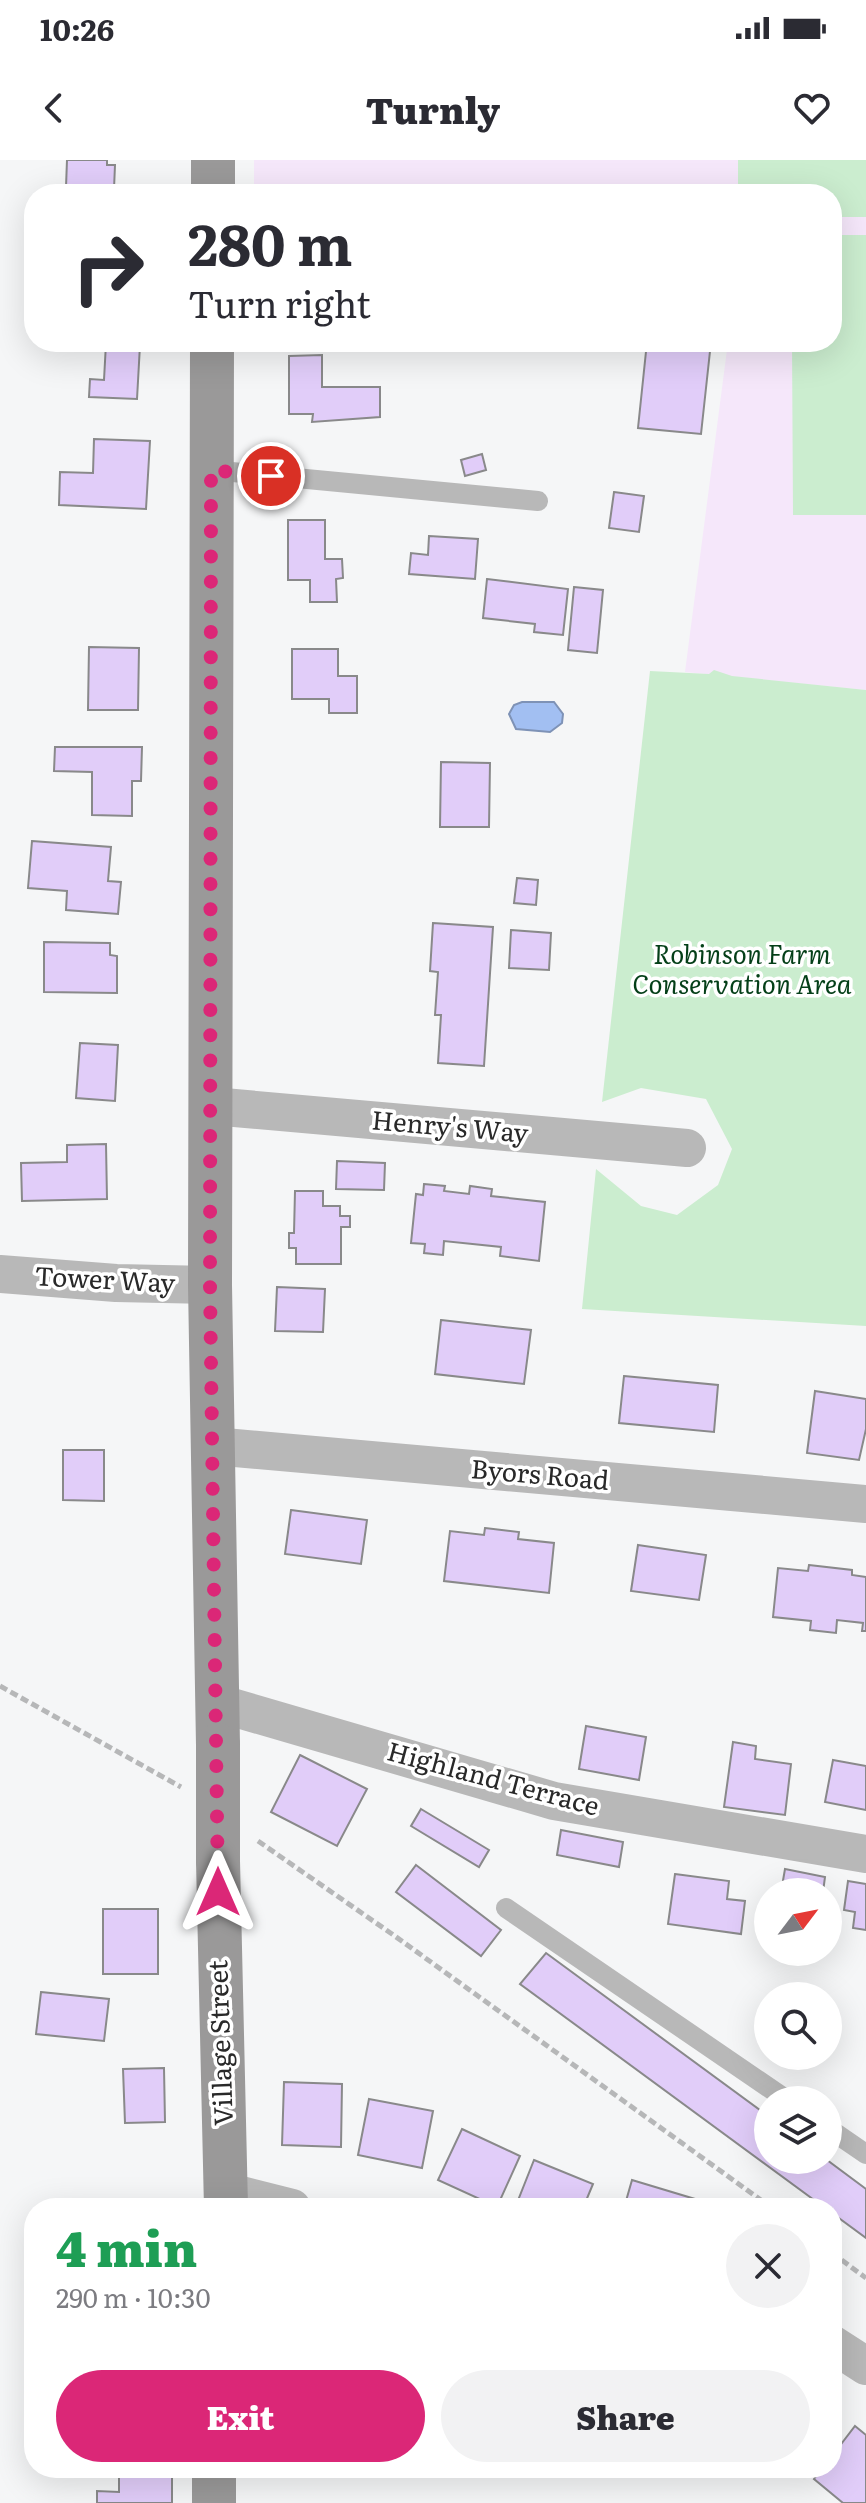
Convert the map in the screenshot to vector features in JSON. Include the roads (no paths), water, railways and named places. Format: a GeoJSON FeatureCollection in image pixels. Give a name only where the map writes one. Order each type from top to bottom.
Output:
{"type":"FeatureCollection","features":[{"type":"Feature","properties":{"kind":"main road"},"geometry":{"type":"LineString","coordinates":[[213,160],[213,184]]}},
{"type":"Feature","properties":{"kind":"main road","name":"Village Street"},"geometry":{"type":"LineString","coordinates":[[212,352],[210,1285],[218,1724],[236,1850],[225,2198]]}},
{"type":"Feature","properties":{"kind":"main road"},"geometry":{"type":"LineString","coordinates":[[214,2478],[214,2503]]}},
{"type":"Feature","properties":{"kind":"street","name":"Henry's Way"},"geometry":{"type":"LineString","coordinates":[[212,1106],[687,1148]]}},
{"type":"Feature","properties":{"kind":"street","name":"Tower Way"},"geometry":{"type":"LineString","coordinates":[[0,1274],[116,1283],[210,1285]]}},
{"type":"Feature","properties":{"kind":"street","name":"Byors Road"},"geometry":{"type":"LineString","coordinates":[[213,1446],[866,1504]]}},
{"type":"Feature","properties":{"kind":"street","name":"Highland Terrace"},"geometry":{"type":"LineString","coordinates":[[218,1724],[554,1801],[866,1854]]}},
{"type":"Feature","properties":{"kind":"street"},"geometry":{"type":"LineString","coordinates":[[842,2350],[866,2366]]}},
{"type":"Feature","properties":{"kind":"lane"},"geometry":{"type":"LineString","coordinates":[[211,470],[538,501]]}},
{"type":"Feature","properties":{"kind":"lane"},"geometry":{"type":"LineString","coordinates":[[506,1908],[767,2086]]}},
{"type":"Feature","properties":{"kind":"lane"},"geometry":{"type":"LineString","coordinates":[[842,2138],[866,2154]]}},
{"type":"Feature","properties":{"kind":"water"},"geometry":{"type":"Polygon","coordinates":[[[554,702],[563,714],[562,723],[550,732],[516,729],[509,714],[514,705],[554,702]]]}},
{"type":"Feature","properties":{"kind":"park label","name":"Robinson Farm Conservation Area"},"geometry":{"type":"Point","coordinates":[742,970]}}]}
